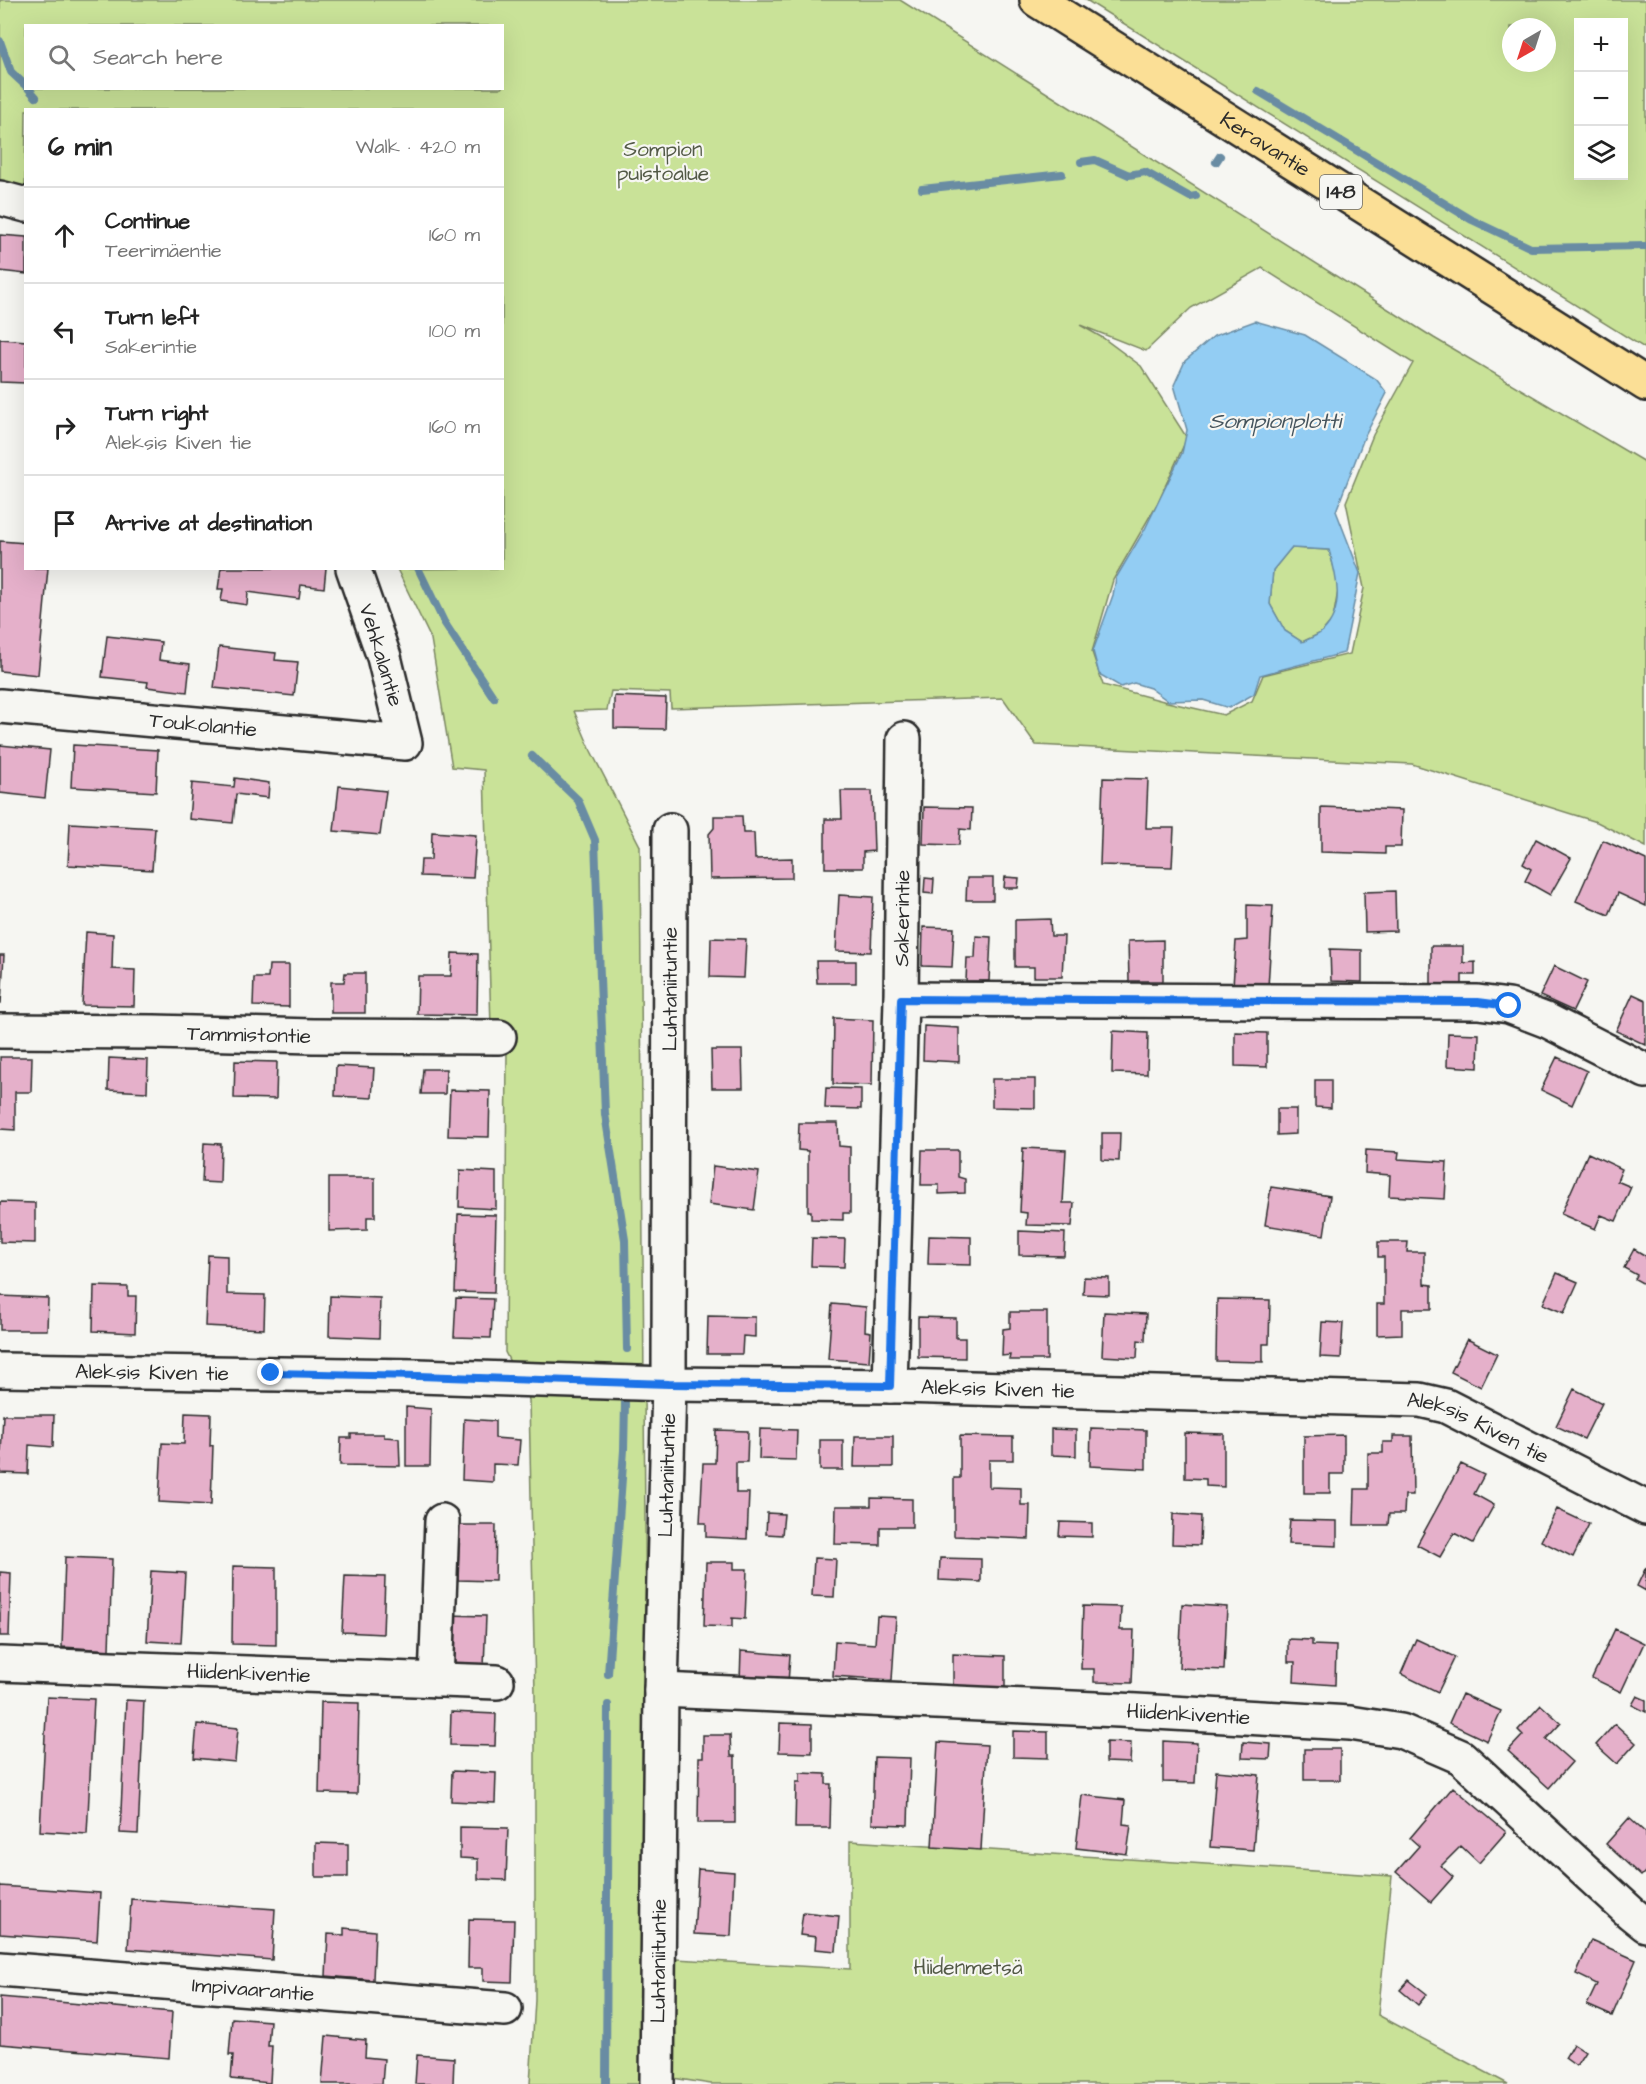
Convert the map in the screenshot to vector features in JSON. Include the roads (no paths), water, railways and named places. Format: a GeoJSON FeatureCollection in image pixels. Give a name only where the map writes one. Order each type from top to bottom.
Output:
{"type":"FeatureCollection","features":[{"type":"Feature","properties":{"kind":"main road","name":"Keravantie"},"geometry":{"type":"LineString","coordinates":[[1037,0],[1646,384]]}},
{"type":"Feature","properties":{"kind":"street"},"geometry":{"type":"LineString","coordinates":[[0,198],[24,204]]}},
{"type":"Feature","properties":{"kind":"street","name":"Vehkalantie"},"geometry":{"type":"LineString","coordinates":[[353,570],[384,657],[405,743]]}},
{"type":"Feature","properties":{"kind":"street","name":"Toukolantie"},"geometry":{"type":"LineString","coordinates":[[0,706],[405,743]]}},
{"type":"Feature","properties":{"kind":"street","name":"Sakerintie"},"geometry":{"type":"LineString","coordinates":[[890,1386],[901,999],[903,739]]}},
{"type":"Feature","properties":{"kind":"street","name":"Luhtaniituntie"},"geometry":{"type":"LineString","coordinates":[[657,2084],[661,1690],[669,1384],[670,830]]}},
{"type":"Feature","properties":{"kind":"street"},"geometry":{"type":"LineString","coordinates":[[901,999],[1478,1002],[1509,1006],[1548,1021],[1646,1071]]}},
{"type":"Feature","properties":{"kind":"street","name":"Tammistontie"},"geometry":{"type":"LineString","coordinates":[[0,1031],[498,1037]]}},
{"type":"Feature","properties":{"kind":"street","name":"Aleksis Kiven tie"},"geometry":{"type":"LineString","coordinates":[[0,1370],[418,1376],[669,1384],[890,1386],[1420,1401],[1446,1406],[1646,1508]]}},
{"type":"Feature","properties":{"kind":"street"},"geometry":{"type":"LineString","coordinates":[[436,1680],[442,1521]]}},
{"type":"Feature","properties":{"kind":"street","name":"Hiidenkiventie"},"geometry":{"type":"LineString","coordinates":[[0,1664],[497,1682]]}},
{"type":"Feature","properties":{"kind":"street","name":"Hiidenkiventie"},"geometry":{"type":"LineString","coordinates":[[661,1690],[1108,1709],[1350,1723],[1401,1731],[1461,1757],[1631,1913],[1646,1924]]}},
{"type":"Feature","properties":{"kind":"street","name":"Impivaarantie"},"geometry":{"type":"LineString","coordinates":[[0,1969],[505,2009]]}},
{"type":"Feature","properties":{"kind":"water","name":"Sompionplotti"},"geometry":{"type":"Polygon","coordinates":[[[1255,321],[1305,335],[1376,379],[1387,393],[1364,438],[1336,511],[1360,573],[1344,653],[1260,675],[1254,694],[1229,708],[1203,700],[1168,701],[1150,688],[1134,683],[1121,687],[1099,674],[1093,651],[1113,595],[1116,578],[1145,529],[1182,453],[1187,430],[1174,385],[1185,361],[1214,336],[1255,321]],[[1291,548],[1273,570],[1270,604],[1285,631],[1302,642],[1323,631],[1330,622],[1337,603],[1335,571],[1329,550],[1291,548]]]}},
{"type":"Feature","properties":{"kind":"waterway"},"geometry":{"type":"LineString","coordinates":[[0,41],[11,72],[24,84]]}},
{"type":"Feature","properties":{"kind":"waterway"},"geometry":{"type":"LineString","coordinates":[[30,90],[36,97]]}},
{"type":"Feature","properties":{"kind":"waterway"},"geometry":{"type":"LineString","coordinates":[[1258,91],[1472,220],[1531,248],[1646,246]]}},
{"type":"Feature","properties":{"kind":"waterway"},"geometry":{"type":"LineString","coordinates":[[1216,162],[1220,156]]}},
{"type":"Feature","properties":{"kind":"waterway"},"geometry":{"type":"LineString","coordinates":[[1081,162],[1095,160],[1129,175],[1145,172],[1190,197],[1196,196]]}},
{"type":"Feature","properties":{"kind":"waterway"},"geometry":{"type":"LineString","coordinates":[[922,189],[1062,174]]}},
{"type":"Feature","properties":{"kind":"waterway"},"geometry":{"type":"LineString","coordinates":[[419,570],[444,622],[494,698]]}},
{"type":"Feature","properties":{"kind":"waterway"},"geometry":{"type":"LineString","coordinates":[[532,756],[578,800],[595,840],[605,1114],[625,1240],[627,1349]]}},
{"type":"Feature","properties":{"kind":"waterway"},"geometry":{"type":"LineString","coordinates":[[608,1674],[624,1450],[625,1403]]}},
{"type":"Feature","properties":{"kind":"waterway"},"geometry":{"type":"LineString","coordinates":[[606,2084],[608,1705]]}},
{"type":"Feature","properties":{"kind":"park label","name":"Sompion puistoalue"},"geometry":{"type":"Point","coordinates":[663,161]}},
{"type":"Feature","properties":{"kind":"park label","name":"Hiidenmetsä"},"geometry":{"type":"Point","coordinates":[968,1967]}}]}
